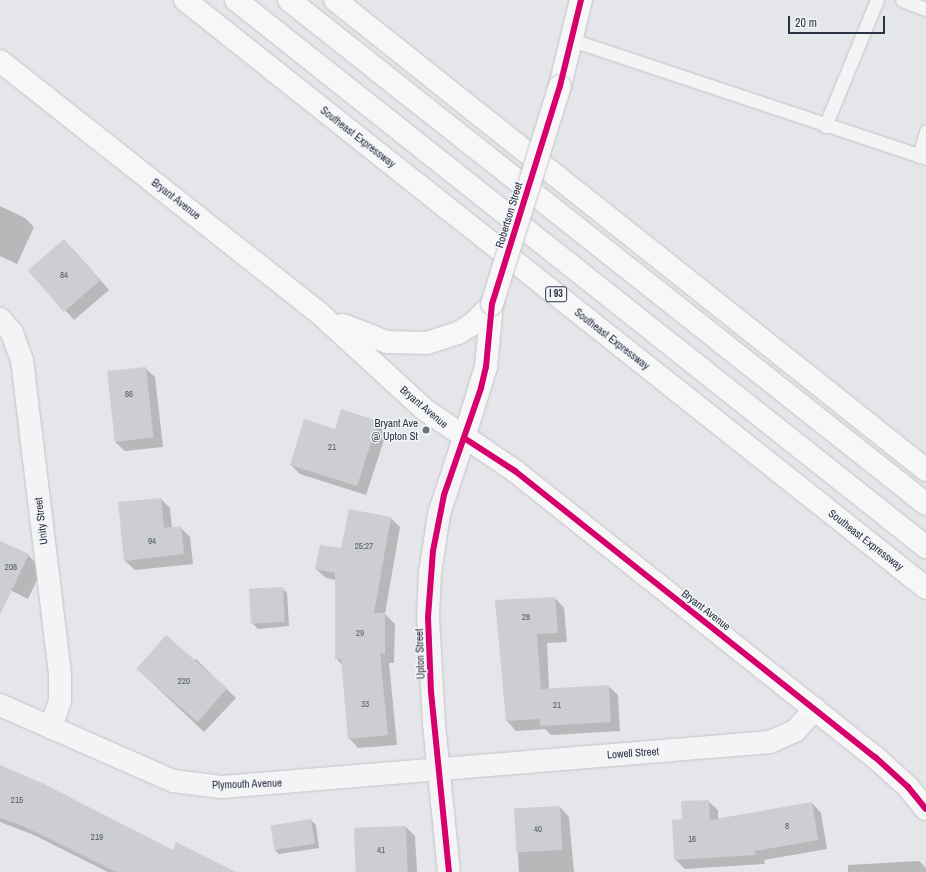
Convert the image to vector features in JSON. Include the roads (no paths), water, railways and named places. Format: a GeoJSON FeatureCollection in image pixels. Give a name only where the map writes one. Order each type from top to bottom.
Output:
{"type":"FeatureCollection","features":[{"type":"Feature","properties":{"kind":"main road","name":"Southeast Expressway"},"geometry":{"type":"LineString","coordinates":[[185,0],[926,588]]}},
{"type":"Feature","properties":{"kind":"main road"},"geometry":{"type":"LineString","coordinates":[[236,0],[926,547]]}},
{"type":"Feature","properties":{"kind":"main road"},"geometry":{"type":"LineString","coordinates":[[289,0],[926,504]]}},
{"type":"Feature","properties":{"kind":"main road"},"geometry":{"type":"LineString","coordinates":[[335,0],[926,470]]}},
{"type":"Feature","properties":{"kind":"main road","name":"Robertson Street"},"geometry":{"type":"LineString","coordinates":[[464,438],[486,367],[492,304],[560,86],[581,0]]}},
{"type":"Feature","properties":{"kind":"main road","name":"Bryant Avenue"},"geometry":{"type":"LineString","coordinates":[[0,61],[318,312],[425,410],[464,438],[515,471],[815,709],[891,771],[926,809]]}},
{"type":"Feature","properties":{"kind":"main road"},"geometry":{"type":"LineString","coordinates":[[318,312],[365,335],[407,344],[427,343],[458,333],[473,324],[492,304]]}},
{"type":"Feature","properties":{"kind":"street","name":"Unity Street"},"geometry":{"type":"LineString","coordinates":[[0,319],[12,333],[23,368],[60,675],[60,702],[51,727]]}},
{"type":"Feature","properties":{"kind":"street","name":"Upton Street"},"geometry":{"type":"LineString","coordinates":[[449,872],[438,768],[428,617],[430,573],[441,508],[464,438]]}},
{"type":"Feature","properties":{"kind":"street","name":"Plymouth Avenue"},"geometry":{"type":"LineString","coordinates":[[0,705],[173,781],[196,785],[247,787],[438,768]]}},
{"type":"Feature","properties":{"kind":"street","name":"Lowell Street"},"geometry":{"type":"LineString","coordinates":[[438,768],[770,742],[795,731],[815,709]]}},
{"type":"Feature","properties":{"kind":"lane"},"geometry":{"type":"LineString","coordinates":[[825,126],[877,0]]}},
{"type":"Feature","properties":{"kind":"lane"},"geometry":{"type":"LineString","coordinates":[[902,0],[926,9]]}},
{"type":"Feature","properties":{"kind":"lane"},"geometry":{"type":"LineString","coordinates":[[572,40],[825,126],[923,157],[926,131]]}},
{"type":"Feature","properties":{"kind":"place","name":"Bryant Ave @ Upton St"},"geometry":{"type":"Point","coordinates":[426,430]}}]}
